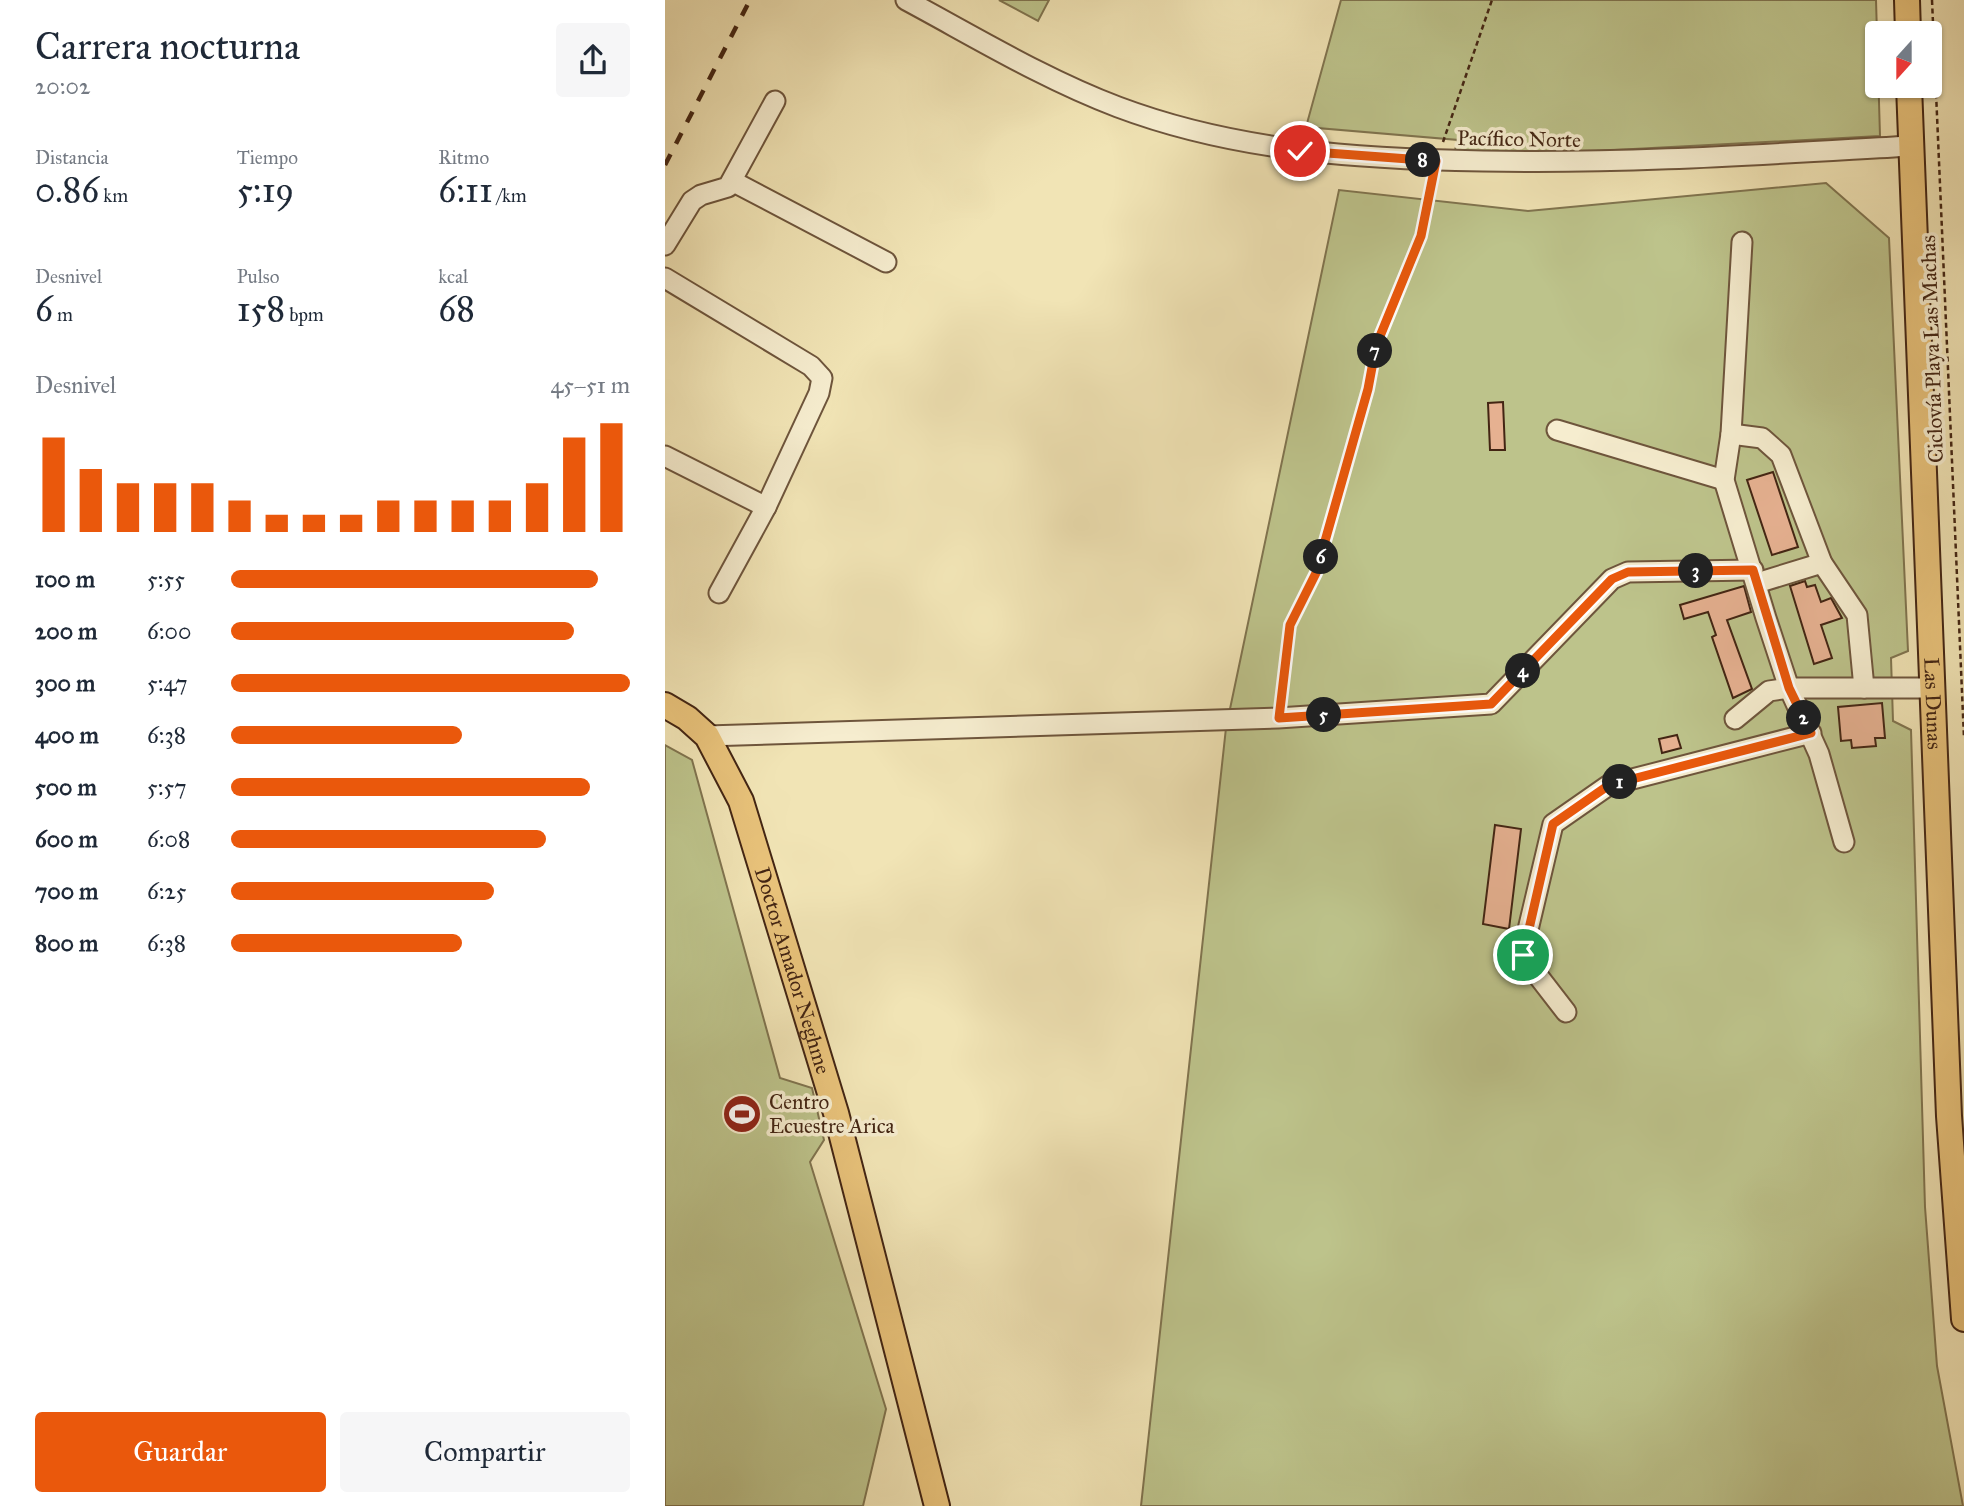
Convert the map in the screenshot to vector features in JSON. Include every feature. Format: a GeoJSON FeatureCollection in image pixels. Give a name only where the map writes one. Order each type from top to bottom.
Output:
{"type":"FeatureCollection","features":[{"type":"Feature","properties":{"kind":"main road"},"geometry":{"type":"LineString","coordinates":[[1906,0],[1907,21]]}},
{"type":"Feature","properties":{"kind":"main road","name":"Las Dunas"},"geometry":{"type":"LineString","coordinates":[[1909,98],[1949,1116],[1964,1319]]}},
{"type":"Feature","properties":{"kind":"main road","name":"Doctor Amador Neghme"},"geometry":{"type":"LineString","coordinates":[[665,705],[687,718],[707,736],[741,801],[832,1100],[890,1313],[937,1506]]}},
{"type":"Feature","properties":{"kind":"street","name":"Pacífico Norte"},"geometry":{"type":"LineString","coordinates":[[906,0],[1070,87],[1172,124],[1224,138],[1300,151],[1436,161],[1584,163],[1911,146]]}},
{"type":"Feature","properties":{"kind":"street"},"geometry":{"type":"LineString","coordinates":[[665,245],[692,201],[701,195],[728,187],[775,101]]}},
{"type":"Feature","properties":{"kind":"street"},"geometry":{"type":"LineString","coordinates":[[731,181],[886,262]]}},
{"type":"Feature","properties":{"kind":"street"},"geometry":{"type":"LineString","coordinates":[[1742,242],[1731,434],[1724,480],[1789,688],[1811,733],[1844,842]]}},
{"type":"Feature","properties":{"kind":"street"},"geometry":{"type":"LineString","coordinates":[[665,278],[811,366],[822,377],[819,393],[765,507],[719,593]]}},
{"type":"Feature","properties":{"kind":"street"},"geometry":{"type":"LineString","coordinates":[[1557,430],[1724,480]]}},
{"type":"Feature","properties":{"kind":"street"},"geometry":{"type":"LineString","coordinates":[[1731,434],[1762,438],[1781,456],[1822,563],[1857,615],[1864,688]]}},
{"type":"Feature","properties":{"kind":"street"},"geometry":{"type":"LineString","coordinates":[[665,456],[765,507]]}},
{"type":"Feature","properties":{"kind":"street"},"geometry":{"type":"LineString","coordinates":[[707,736],[1279,718],[1491,704],[1612,579],[1628,572],[1755,576],[1822,563]]}},
{"type":"Feature","properties":{"kind":"street"},"geometry":{"type":"LineString","coordinates":[[1735,719],[1769,691],[1789,688],[1934,688]]}},
{"type":"Feature","properties":{"kind":"street"},"geometry":{"type":"LineString","coordinates":[[1566,1012],[1523,955],[1553,824],[1609,785],[1811,733]]}},
{"type":"Feature","properties":{"kind":"path"},"geometry":{"type":"LineString","coordinates":[[1279,718],[1290,625],[1316,573],[1368,389],[1376,346],[1421,236],[1436,161],[1492,0]]}},
{"type":"Feature","properties":{"kind":"path","name":"Ciclovía Playa Las Machas"},"geometry":{"type":"LineString","coordinates":[[1932,0],[1964,738]]}},
{"type":"Feature","properties":{"kind":"green space"},"geometry":{"type":"Polygon","coordinates":[[[999,0],[1049,0],[1038,21],[999,0]]]}},
{"type":"Feature","properties":{"kind":"green space"},"geometry":{"type":"Polygon","coordinates":[[[1341,0],[1876,0],[1877,21],[1865,21],[1865,98],[1879,98],[1880,136],[1463,158],[1455,150],[1458,140],[1306,127],[1341,0]]]}},
{"type":"Feature","properties":{"kind":"green space"},"geometry":{"type":"Polygon","coordinates":[[[1826,183],[1889,238],[1908,651],[1891,658],[1893,721],[1911,730],[1925,1207],[1937,1366],[1963,1506],[1141,1506],[1226,728],[1339,190],[1528,211],[1826,183]]]}},
{"type":"Feature","properties":{"kind":"green space","name":"Centro Ecuestre Arica"},"geometry":{"type":"Polygon","coordinates":[[[665,745],[692,760],[780,1078],[812,1088],[824,1140],[810,1162],[886,1409],[863,1506],[665,1506],[665,745]]]}},
{"type":"Feature","properties":{"kind":"building"},"geometry":{"type":"Polygon","coordinates":[[[1503,402],[1505,450],[1490,450],[1488,403],[1503,402]]]}},
{"type":"Feature","properties":{"kind":"building"},"geometry":{"type":"Polygon","coordinates":[[[1773,472],[1798,547],[1772,555],[1747,480],[1773,472]]]}},
{"type":"Feature","properties":{"kind":"building"},"geometry":{"type":"Polygon","coordinates":[[[1805,581],[1807,587],[1815,585],[1821,602],[1831,598],[1842,618],[1821,625],[1832,658],[1814,664],[1790,586],[1805,581]]]}},
{"type":"Feature","properties":{"kind":"building"},"geometry":{"type":"Polygon","coordinates":[[[1744,586],[1751,612],[1727,620],[1752,689],[1733,698],[1712,637],[1716,635],[1708,612],[1684,619],[1680,605],[1744,586]]]}},
{"type":"Feature","properties":{"kind":"building"},"geometry":{"type":"Polygon","coordinates":[[[1882,703],[1885,738],[1875,738],[1876,746],[1852,748],[1851,740],[1841,741],[1838,707],[1882,703]]]}},
{"type":"Feature","properties":{"kind":"building"},"geometry":{"type":"Polygon","coordinates":[[[1677,735],[1681,748],[1662,753],[1659,739],[1677,735]]]}},
{"type":"Feature","properties":{"kind":"building"},"geometry":{"type":"Polygon","coordinates":[[[1495,825],[1521,829],[1509,929],[1483,924],[1495,825]]]}},
{"type":"Feature","properties":{"kind":"railway"},"geometry":{"type":"LineString","coordinates":[[665,165],[750,0]]}},
{"type":"Feature","properties":{"kind":"place","name":"Centro Ecuestre Arica"},"geometry":{"type":"Point","coordinates":[742,1114]}},
{"type":"Feature","properties":{"kind":"route"},"geometry":{"type":"LineString","coordinates":[[1300,151],[1436,161],[1421,236],[1376,346],[1368,389],[1316,573],[1290,625],[1279,718],[1491,704],[1612,579],[1628,572],[1753,570],[1789,688],[1811,733],[1609,785],[1553,824],[1523,955]]}}]}
